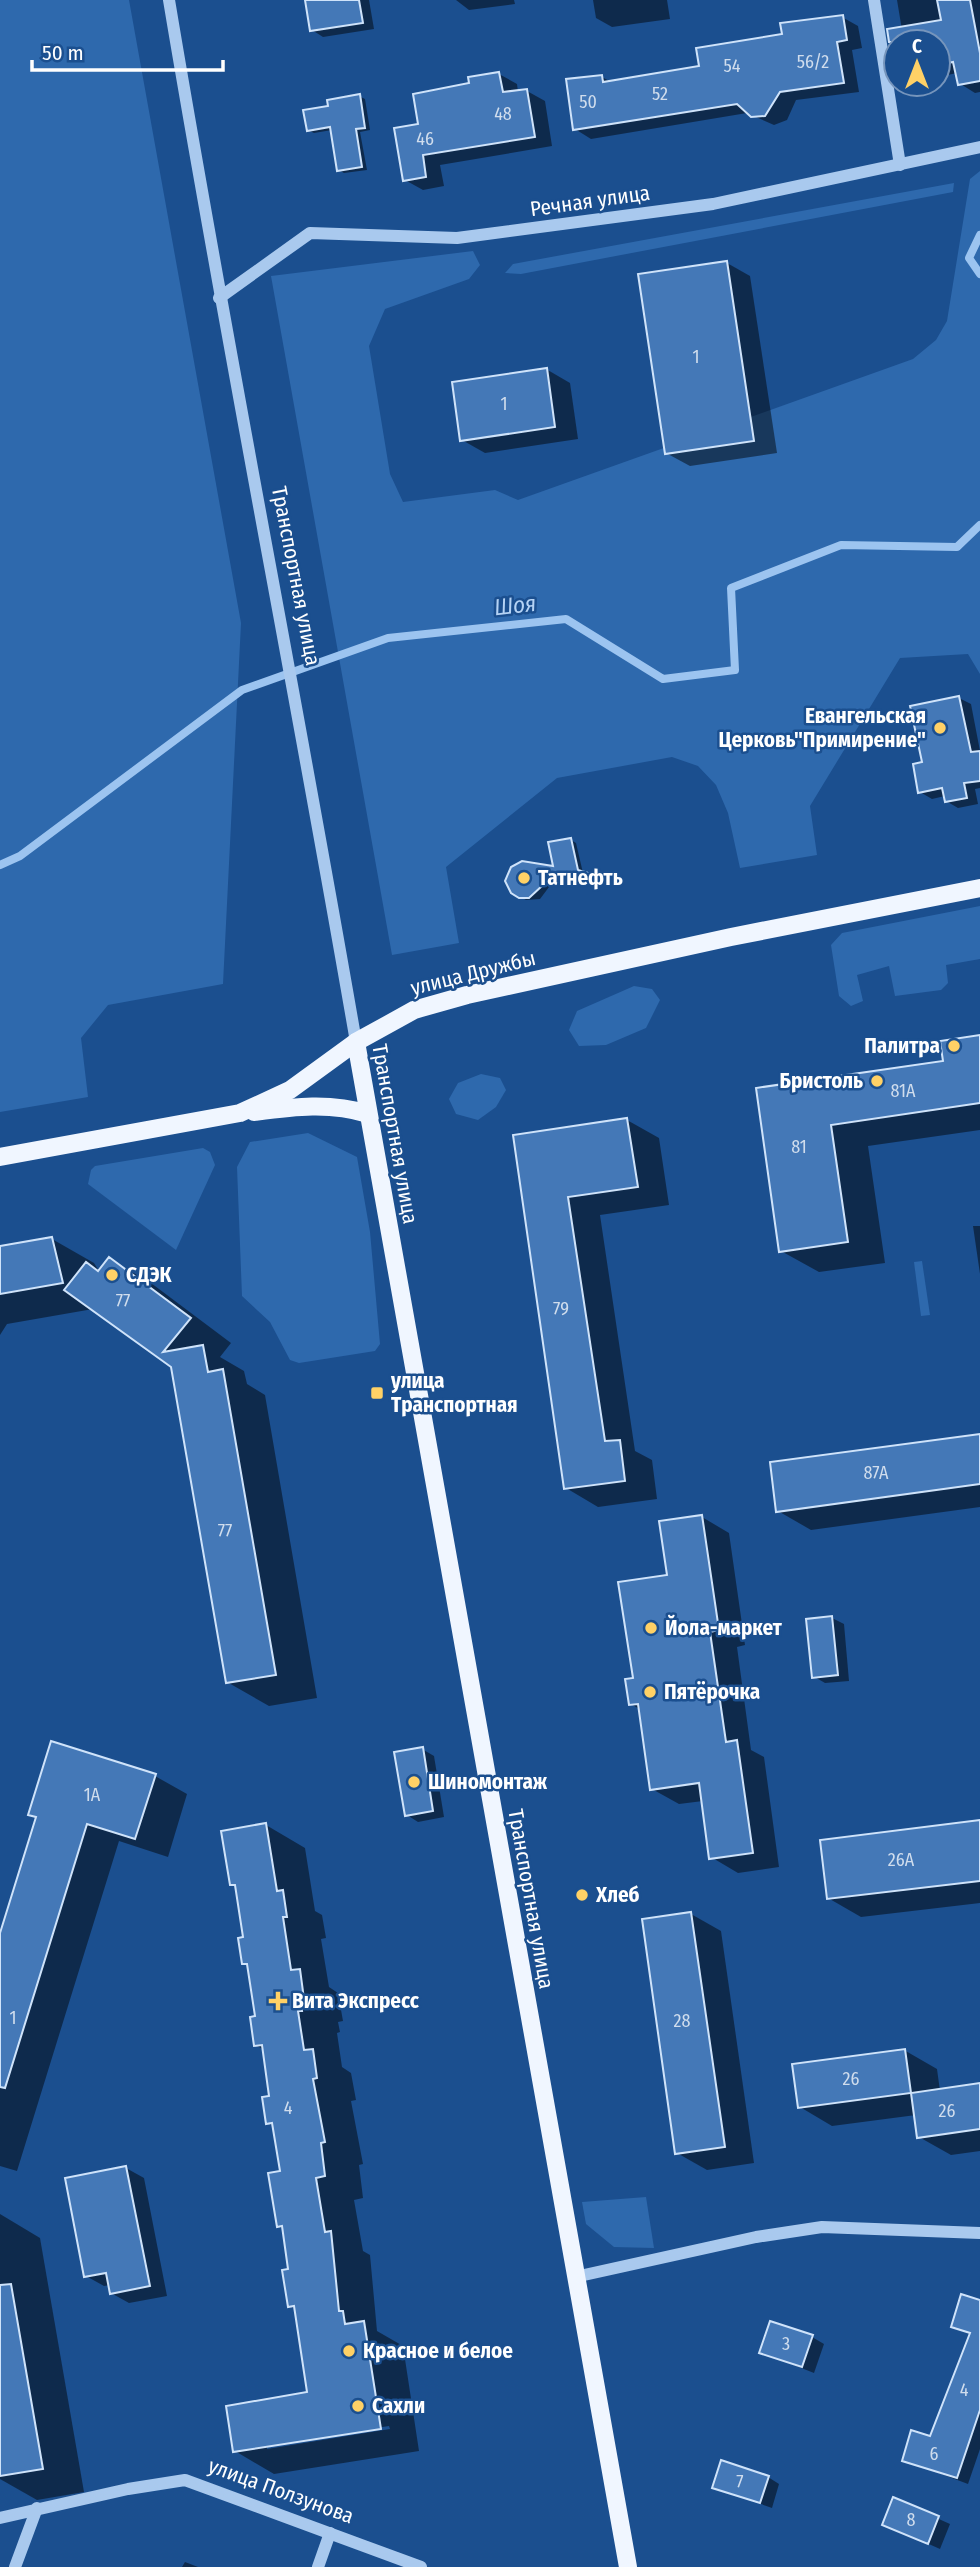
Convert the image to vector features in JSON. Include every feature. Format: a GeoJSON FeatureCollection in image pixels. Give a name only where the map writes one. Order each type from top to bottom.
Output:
{"type":"FeatureCollection","features":[{"type":"Feature","properties":{"kind":"main road","name":"улица Дружбы"},"geometry":{"type":"LineString","coordinates":[[0,1157],[240,1113],[290,1090],[356,1042],[414,1010],[467,995],[731,937],[980,888]]}},
{"type":"Feature","properties":{"kind":"main road","name":"Транспортная улица"},"geometry":{"type":"LineString","coordinates":[[356,1042],[575,2277]]}},
{"type":"Feature","properties":{"kind":"main road"},"geometry":{"type":"LineString","coordinates":[[240,1113],[312,1105],[349,1108],[368,1114]]}},
{"type":"Feature","properties":{"kind":"main road"},"geometry":{"type":"LineString","coordinates":[[575,2277],[628,2567]]}},
{"type":"Feature","properties":{"kind":"street","name":"Транспортная улица"},"geometry":{"type":"LineString","coordinates":[[169,0],[219,298],[296,697],[356,1042]]}},
{"type":"Feature","properties":{"kind":"street"},"geometry":{"type":"LineString","coordinates":[[874,0],[900,165]]}},
{"type":"Feature","properties":{"kind":"street","name":"Речная улица"},"geometry":{"type":"LineString","coordinates":[[219,298],[310,233],[457,238],[713,204],[980,148]]}},
{"type":"Feature","properties":{"kind":"street"},"geometry":{"type":"LineString","coordinates":[[575,2277],[756,2237],[822,2227],[980,2232]]}},
{"type":"Feature","properties":{"kind":"street","name":"улица Ползунова"},"geometry":{"type":"LineString","coordinates":[[0,2518],[37,2508],[185,2480],[421,2567]]}},
{"type":"Feature","properties":{"kind":"street"},"geometry":{"type":"LineString","coordinates":[[15,2567],[37,2508]]}},
{"type":"Feature","properties":{"kind":"street"},"geometry":{"type":"LineString","coordinates":[[318,2567],[330,2533]]}},
{"type":"Feature","properties":{"kind":"shaded area"},"geometry":{"type":"Polygon","coordinates":[[[0,0],[129,0],[241,623],[223,984],[108,1005],[81,1038],[88,1097],[0,1112],[0,0]]]}},
{"type":"Feature","properties":{"kind":"shaded area"},"geometry":{"type":"Polygon","coordinates":[[[980,171],[980,674],[968,654],[900,658],[810,806],[817,855],[740,868],[728,813],[716,785],[698,766],[672,757],[557,778],[446,867],[459,943],[392,955],[271,276],[473,251],[480,265],[469,279],[385,309],[369,346],[390,474],[403,502],[495,490],[518,500],[913,359],[936,340],[947,321],[970,179],[980,171]]]}},
{"type":"Feature","properties":{"kind":"shaded area"},"geometry":{"type":"Polygon","coordinates":[[[954,183],[953,192],[521,274],[505,273],[513,264],[954,183]]]}},
{"type":"Feature","properties":{"kind":"shaded area"},"geometry":{"type":"Polygon","coordinates":[[[980,906],[980,959],[946,965],[948,983],[941,990],[895,996],[889,966],[857,975],[863,1001],[851,1006],[839,996],[831,945],[842,933],[980,906]]]}},
{"type":"Feature","properties":{"kind":"shaded area"},"geometry":{"type":"Polygon","coordinates":[[[634,986],[652,989],[660,1000],[646,1028],[606,1045],[579,1046],[569,1030],[577,1011],[634,986]]]}},
{"type":"Feature","properties":{"kind":"shaded area"},"geometry":{"type":"Polygon","coordinates":[[[481,1074],[500,1078],[506,1090],[496,1107],[478,1120],[456,1114],[449,1099],[458,1083],[481,1074]]]}},
{"type":"Feature","properties":{"kind":"shaded area"},"geometry":{"type":"Polygon","coordinates":[[[308,1133],[357,1157],[370,1232],[380,1344],[375,1351],[299,1363],[290,1360],[270,1322],[242,1296],[237,1167],[250,1142],[308,1133]]]}},
{"type":"Feature","properties":{"kind":"shaded area"},"geometry":{"type":"Polygon","coordinates":[[[203,1148],[210,1152],[215,1165],[176,1250],[88,1184],[91,1170],[95,1166],[203,1148]]]}},
{"type":"Feature","properties":{"kind":"shaded area"},"geometry":{"type":"Polygon","coordinates":[[[922,1261],[930,1315],[921,1316],[914,1262],[922,1261]]]}},
{"type":"Feature","properties":{"kind":"shaded area"},"geometry":{"type":"Polygon","coordinates":[[[646,2197],[654,2248],[614,2247],[586,2224],[582,2202],[646,2197]]]}},
{"type":"Feature","properties":{"kind":"building"},"geometry":{"type":"Polygon","coordinates":[[[305,0],[359,0],[363,23],[310,31],[305,0]]]}},
{"type":"Feature","properties":{"kind":"building"},"geometry":{"type":"Polygon","coordinates":[[[937,0],[970,0],[980,53],[980,81],[958,85],[952,62],[952,28],[893,28],[941,20],[937,0]]]}},
{"type":"Feature","properties":{"kind":"building"},"geometry":{"type":"Polygon","coordinates":[[[843,15],[847,40],[837,42],[844,83],[780,92],[765,116],[751,117],[737,104],[573,130],[566,79],[602,75],[603,82],[699,66],[696,48],[782,34],[780,23],[843,15]]]}},
{"type":"Feature","properties":{"kind":"building"},"geometry":{"type":"Polygon","coordinates":[[[499,72],[503,92],[527,89],[535,137],[423,155],[426,177],[403,181],[394,128],[418,124],[413,94],[469,83],[468,77],[499,72]]]}},
{"type":"Feature","properties":{"kind":"building"},"geometry":{"type":"Polygon","coordinates":[[[360,94],[365,128],[356,129],[362,167],[337,171],[330,127],[307,131],[303,110],[328,106],[327,100],[360,94]]]}},
{"type":"Feature","properties":{"kind":"building"},"geometry":{"type":"Polygon","coordinates":[[[727,261],[754,441],[665,454],[638,274],[727,261]]]}},
{"type":"Feature","properties":{"kind":"building"},"geometry":{"type":"Polygon","coordinates":[[[547,368],[555,427],[460,441],[452,382],[547,368]]]}},
{"type":"Feature","properties":{"kind":"building","name":"Евангельская Церковь\"Примирение\""},"geometry":{"type":"Polygon","coordinates":[[[959,696],[971,752],[980,751],[980,781],[964,783],[967,798],[945,802],[942,788],[918,793],[913,764],[922,762],[910,706],[959,696]]]}},
{"type":"Feature","properties":{"kind":"building"},"geometry":{"type":"Polygon","coordinates":[[[571,838],[578,870],[595,875],[543,885],[529,898],[519,898],[511,893],[505,881],[511,867],[522,861],[553,866],[548,842],[571,838]]]}},
{"type":"Feature","properties":{"kind":"building"},"geometry":{"type":"Polygon","coordinates":[[[980,1035],[980,1103],[831,1125],[848,1242],[779,1252],[756,1088],[943,1061],[940,1041],[980,1035]]]}},
{"type":"Feature","properties":{"kind":"building"},"geometry":{"type":"Polygon","coordinates":[[[627,1118],[638,1187],[568,1197],[605,1441],[620,1440],[625,1481],[564,1489],[513,1135],[627,1118]]]}},
{"type":"Feature","properties":{"kind":"building"},"geometry":{"type":"Polygon","coordinates":[[[52,1237],[63,1283],[0,1294],[0,1246],[52,1237]]]}},
{"type":"Feature","properties":{"kind":"building"},"geometry":{"type":"Polygon","coordinates":[[[109,1257],[191,1318],[163,1352],[203,1345],[208,1372],[223,1369],[276,1675],[226,1683],[171,1367],[64,1290],[86,1262],[98,1271],[109,1257]]]}},
{"type":"Feature","properties":{"kind":"building"},"geometry":{"type":"Polygon","coordinates":[[[980,1434],[980,1484],[776,1512],[770,1462],[980,1434]]]}},
{"type":"Feature","properties":{"kind":"building"},"geometry":{"type":"Polygon","coordinates":[[[702,1515],[719,1630],[710,1632],[726,1742],[737,1740],[753,1853],[709,1859],[699,1783],[650,1790],[638,1704],[629,1705],[625,1679],[633,1678],[618,1582],[667,1575],[659,1521],[702,1515]]]}},
{"type":"Feature","properties":{"kind":"building"},"geometry":{"type":"Polygon","coordinates":[[[832,1616],[838,1675],[812,1678],[806,1619],[832,1616]]]}},
{"type":"Feature","properties":{"kind":"building"},"geometry":{"type":"Polygon","coordinates":[[[51,1741],[156,1774],[135,1839],[87,1824],[5,2088],[0,2087],[0,1933],[36,1817],[28,1815],[51,1741]]]}},
{"type":"Feature","properties":{"kind":"building","name":"Шиномонтаж"},"geometry":{"type":"Polygon","coordinates":[[[423,1747],[433,1811],[405,1816],[394,1752],[423,1747]]]}},
{"type":"Feature","properties":{"kind":"building"},"geometry":{"type":"Polygon","coordinates":[[[980,1820],[980,1881],[827,1899],[820,1840],[980,1820]]]}},
{"type":"Feature","properties":{"kind":"building"},"geometry":{"type":"Polygon","coordinates":[[[266,1823],[277,1891],[283,1890],[287,1917],[283,1917],[291,1970],[300,1969],[304,1999],[300,2000],[302,2011],[298,2011],[304,2050],[313,2049],[317,2078],[313,2079],[325,2142],[321,2143],[325,2176],[316,2178],[325,2232],[331,2231],[339,2311],[343,2311],[345,2324],[364,2321],[381,2429],[233,2452],[226,2406],[307,2392],[294,2306],[288,2307],[282,2270],[288,2269],[282,2226],[277,2227],[268,2173],[280,2171],[272,2123],[266,2124],[262,2097],[269,2096],[262,2045],[254,2046],[250,2017],[255,2016],[247,1964],[242,1964],[238,1938],[243,1937],[235,1885],[230,1885],[221,1831],[266,1823]]]}},
{"type":"Feature","properties":{"kind":"building"},"geometry":{"type":"Polygon","coordinates":[[[691,1912],[725,2147],[675,2154],[642,1919],[691,1912]]]}},
{"type":"Feature","properties":{"kind":"building"},"geometry":{"type":"Polygon","coordinates":[[[905,2049],[911,2093],[798,2108],[792,2064],[905,2049]]]}},
{"type":"Feature","properties":{"kind":"building"},"geometry":{"type":"Polygon","coordinates":[[[980,2083],[980,2129],[917,2138],[911,2093],[980,2083]]]}},
{"type":"Feature","properties":{"kind":"building"},"geometry":{"type":"Polygon","coordinates":[[[126,2166],[150,2286],[110,2294],[106,2273],[84,2277],[65,2178],[126,2166]]]}},
{"type":"Feature","properties":{"kind":"building"},"geometry":{"type":"Polygon","coordinates":[[[11,2284],[43,2469],[0,2476],[0,2285],[11,2284]]]}},
{"type":"Feature","properties":{"kind":"building"},"geometry":{"type":"Polygon","coordinates":[[[961,2294],[980,2300],[980,2410],[957,2478],[902,2461],[911,2430],[930,2436],[970,2333],[951,2327],[961,2294]]]}},
{"type":"Feature","properties":{"kind":"building"},"geometry":{"type":"Polygon","coordinates":[[[770,2321],[813,2335],[802,2367],[759,2353],[770,2321]]]}},
{"type":"Feature","properties":{"kind":"building"},"geometry":{"type":"Polygon","coordinates":[[[721,2460],[769,2476],[760,2503],[712,2488],[721,2460]]]}},
{"type":"Feature","properties":{"kind":"building"},"geometry":{"type":"Polygon","coordinates":[[[893,2497],[939,2516],[928,2544],[882,2525],[893,2497]]]}},
{"type":"Feature","properties":{"kind":"waterway","name":"Шоя"},"geometry":{"type":"LineString","coordinates":[[980,235],[969,258],[980,274]]}},
{"type":"Feature","properties":{"kind":"waterway","name":"Шоя"},"geometry":{"type":"LineString","coordinates":[[0,865],[20,856],[242,690],[388,638],[566,619],[663,679],[735,670],[731,588],[841,545],[957,547],[980,525]]}},
{"type":"Feature","properties":{"kind":"place","name":"Евангельская Церковь\"Примирение\""},"geometry":{"type":"Point","coordinates":[940,728]}},
{"type":"Feature","properties":{"kind":"place","name":"Татнефть"},"geometry":{"type":"Point","coordinates":[524,878]}},
{"type":"Feature","properties":{"kind":"place","name":"Палитра"},"geometry":{"type":"Point","coordinates":[954,1046]}},
{"type":"Feature","properties":{"kind":"place","name":"Бристоль"},"geometry":{"type":"Point","coordinates":[877,1081]}},
{"type":"Feature","properties":{"kind":"place","name":"СДЭК"},"geometry":{"type":"Point","coordinates":[112,1275]}},
{"type":"Feature","properties":{"kind":"place","name":"улица Транспортная"},"geometry":{"type":"Point","coordinates":[377,1393]}},
{"type":"Feature","properties":{"kind":"place","name":"Йола-маркет"},"geometry":{"type":"Point","coordinates":[651,1628]}},
{"type":"Feature","properties":{"kind":"place","name":"Пятёрочка"},"geometry":{"type":"Point","coordinates":[650,1692]}},
{"type":"Feature","properties":{"kind":"place","name":"Шиномонтаж"},"geometry":{"type":"Point","coordinates":[414,1782]}},
{"type":"Feature","properties":{"kind":"place","name":"Хлеб"},"geometry":{"type":"Point","coordinates":[582,1895]}},
{"type":"Feature","properties":{"kind":"place","name":"Вита Экспресс"},"geometry":{"type":"Point","coordinates":[278,2001]}},
{"type":"Feature","properties":{"kind":"place","name":"Красное и белое"},"geometry":{"type":"Point","coordinates":[349,2351]}},
{"type":"Feature","properties":{"kind":"place","name":"Сахли"},"geometry":{"type":"Point","coordinates":[358,2406]}}]}
